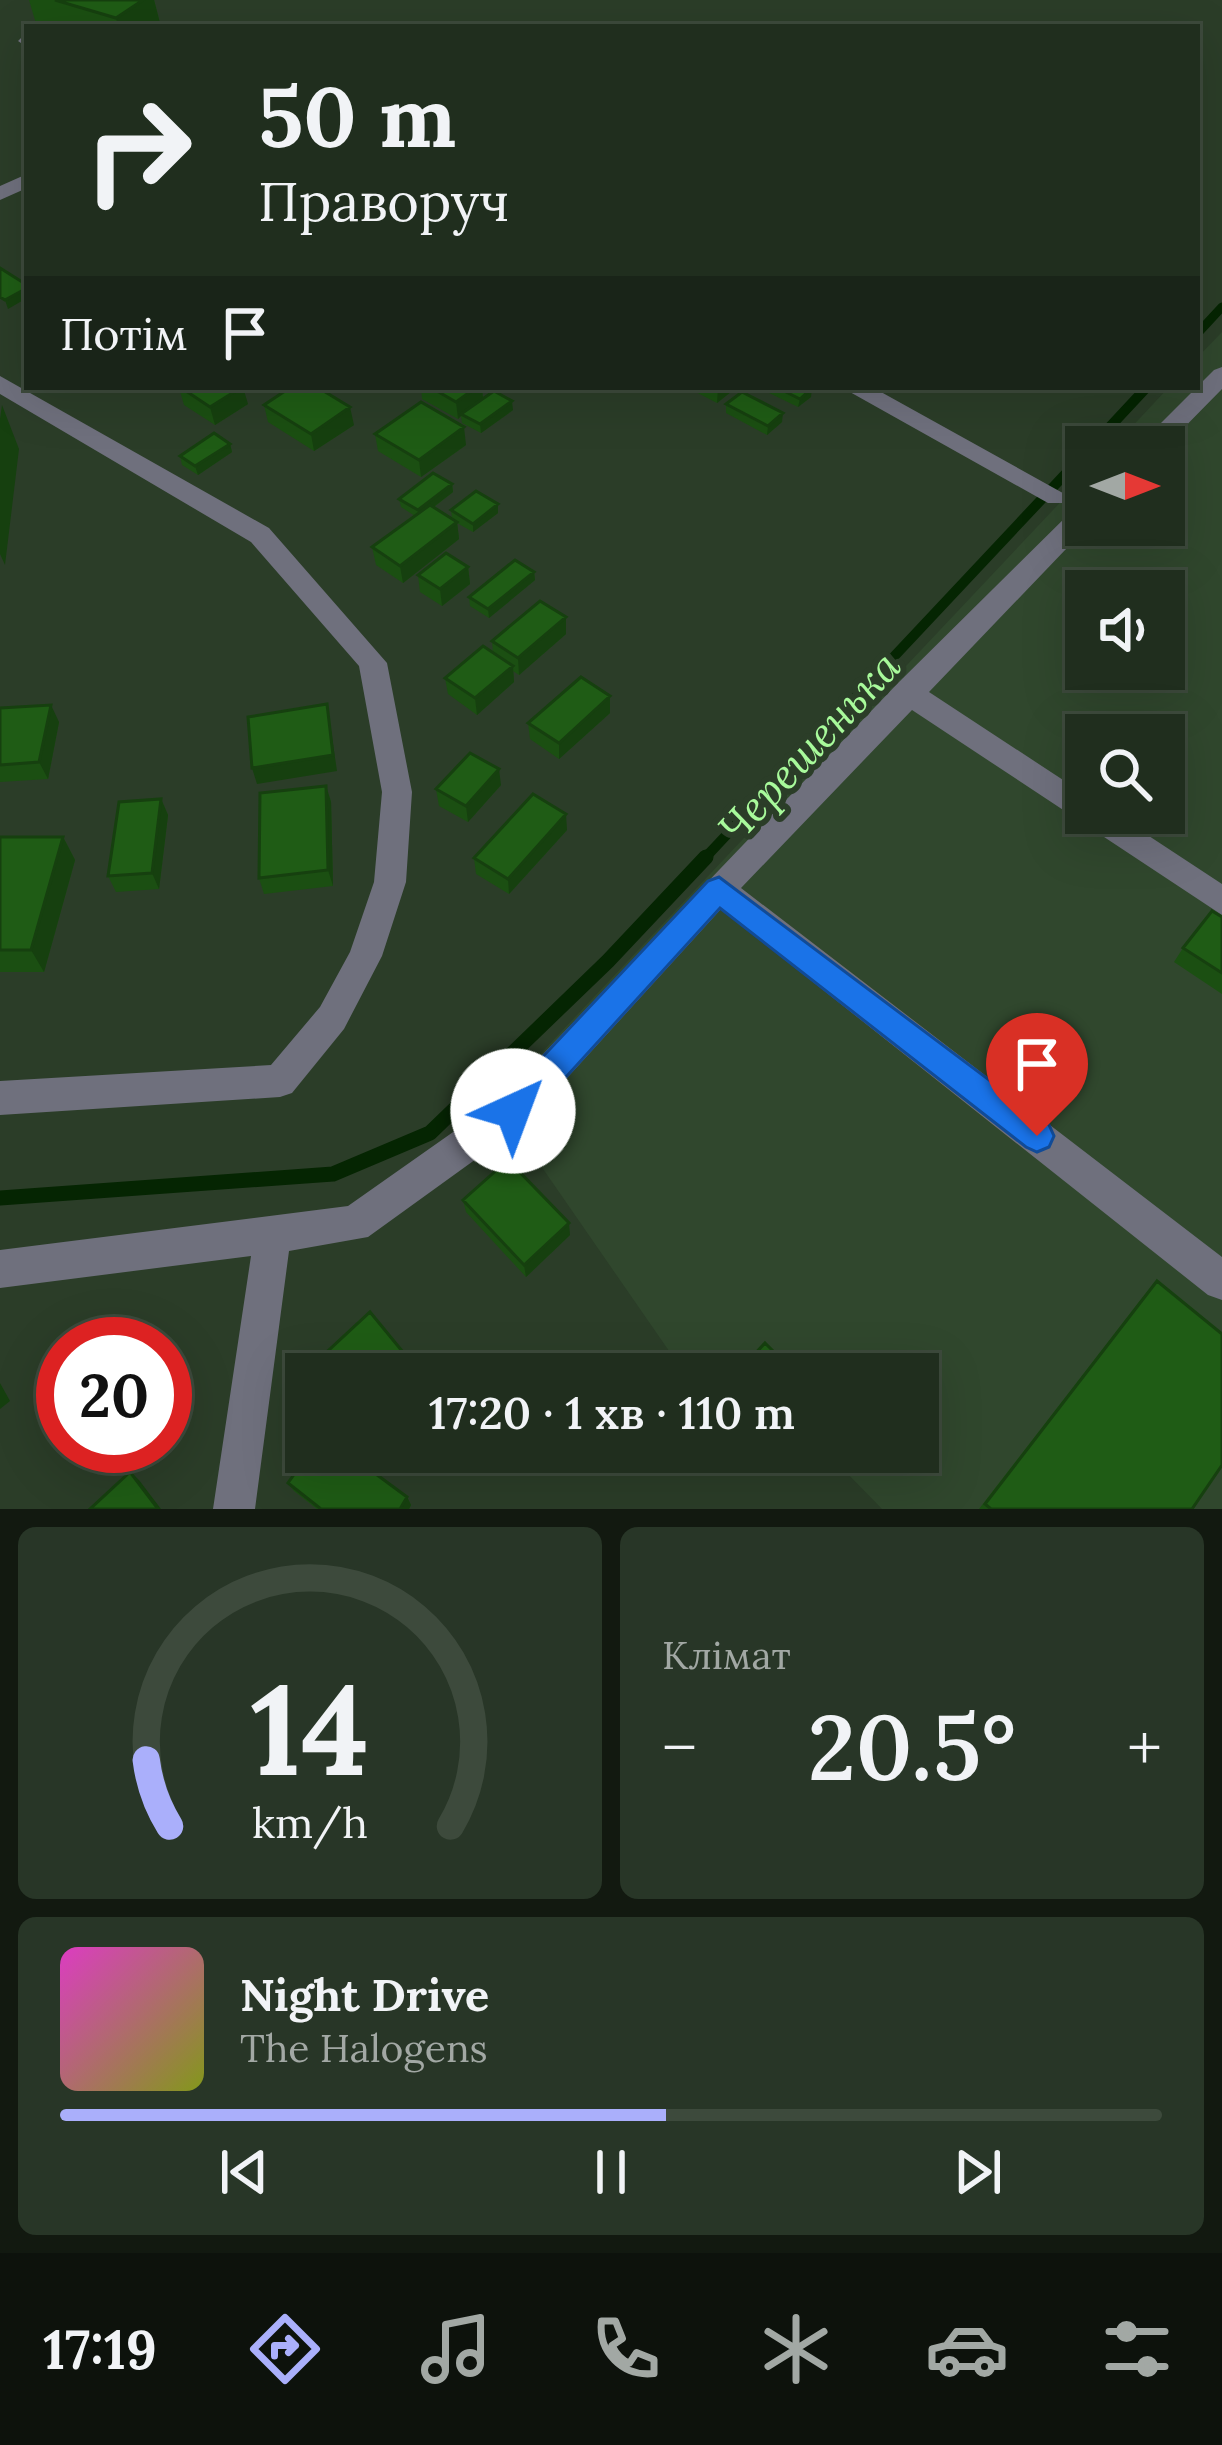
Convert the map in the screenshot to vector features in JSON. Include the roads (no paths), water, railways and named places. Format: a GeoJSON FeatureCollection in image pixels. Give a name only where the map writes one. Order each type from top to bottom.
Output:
{"type":"FeatureCollection","features":[{"type":"Feature","properties":{"kind":"street"},"geometry":{"type":"LineString","coordinates":[[1172,426],[1220,380]]}},
{"type":"Feature","properties":{"kind":"street"},"geometry":{"type":"LineString","coordinates":[[0,384],[260,535],[373,663],[397,792],[390,882],[365,956],[332,1018],[280,1081],[0,1098]]}},
{"type":"Feature","properties":{"kind":"street"},"geometry":{"type":"LineString","coordinates":[[860,390],[1065,500]]}},
{"type":"Feature","properties":{"kind":"street"},"geometry":{"type":"LineString","coordinates":[[0,1269],[355,1224],[513,1111],[907,692],[1065,512]]}},
{"type":"Feature","properties":{"kind":"street"},"geometry":{"type":"LineString","coordinates":[[907,692],[1065,797]]}},
{"type":"Feature","properties":{"kind":"street"},"geometry":{"type":"LineString","coordinates":[[1121,834],[1222,901]]}},
{"type":"Feature","properties":{"kind":"street"},"geometry":{"type":"LineString","coordinates":[[719,890],[1222,1281]]}},
{"type":"Feature","properties":{"kind":"street"},"geometry":{"type":"LineString","coordinates":[[234,1509],[273,1232]]}},
{"type":"Feature","properties":{"kind":"waterway","name":"Черешенька"},"geometry":{"type":"LineString","coordinates":[[1200,331],[1222,307]]}},
{"type":"Feature","properties":{"kind":"waterway","name":"Черешенька"},"geometry":{"type":"LineString","coordinates":[[1111,426],[1144,390]]}},
{"type":"Feature","properties":{"kind":"waterway","name":"Черешенька"},"geometry":{"type":"LineString","coordinates":[[703,860],[1065,474]]}},
{"type":"Feature","properties":{"kind":"waterway","name":"Черешенька"},"geometry":{"type":"LineString","coordinates":[[0,1198],[333,1174],[430,1133],[608,961],[706,857]]}}]}
